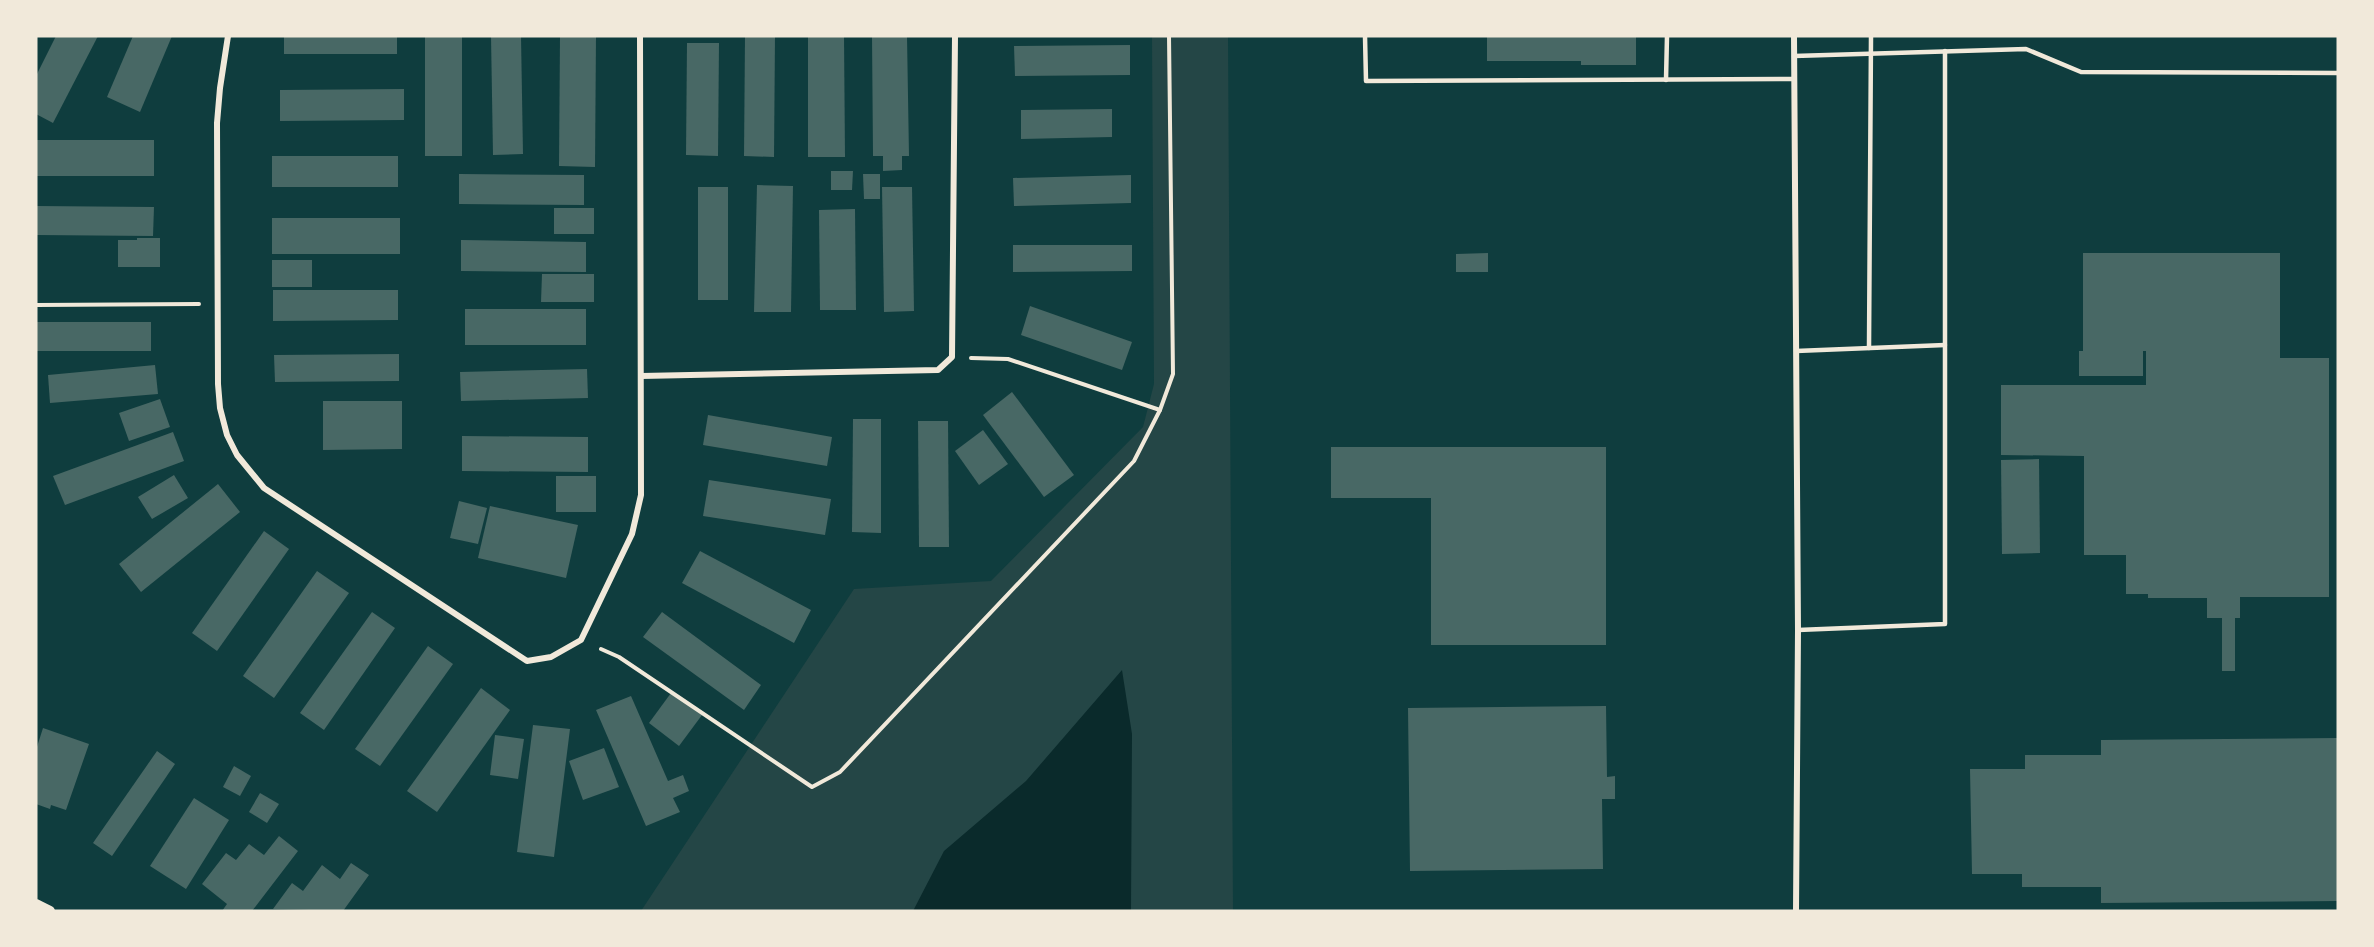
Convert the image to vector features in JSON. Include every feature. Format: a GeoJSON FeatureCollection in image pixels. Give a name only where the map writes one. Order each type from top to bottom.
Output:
{"type":"FeatureCollection","features":[{"type":"Feature","properties":{"kind":"street"},"geometry":{"type":"LineString","coordinates":[[228,36],[217,123],[217,304],[220,408],[227,435],[237,455],[264,488],[527,661],[551,657],[581,640],[632,534],[639,505],[641,376],[639,36]]}},
{"type":"Feature","properties":{"kind":"street"},"geometry":{"type":"LineString","coordinates":[[641,376],[938,370],[952,357],[955,36]]}},
{"type":"Feature","properties":{"kind":"street"},"geometry":{"type":"LineString","coordinates":[[1794,36],[1798,630],[1796,911]]}},
{"type":"Feature","properties":{"kind":"street"},"geometry":{"type":"LineString","coordinates":[[36,904],[50,911]]}},
{"type":"Feature","properties":{"kind":"lane"},"geometry":{"type":"LineString","coordinates":[[1365,36],[1366,81],[1794,80]]}},
{"type":"Feature","properties":{"kind":"lane"},"geometry":{"type":"LineString","coordinates":[[1666,80],[1667,36]]}},
{"type":"Feature","properties":{"kind":"lane"},"geometry":{"type":"LineString","coordinates":[[1869,348],[1871,36]]}},
{"type":"Feature","properties":{"kind":"lane"},"geometry":{"type":"LineString","coordinates":[[1794,56],[2026,49],[2081,72],[2338,73]]}},
{"type":"Feature","properties":{"kind":"lane"},"geometry":{"type":"LineString","coordinates":[[1798,630],[1945,624],[1945,51]]}},
{"type":"Feature","properties":{"kind":"lane"},"geometry":{"type":"LineString","coordinates":[[1796,351],[1945,345]]}},
{"type":"Feature","properties":{"kind":"path"},"geometry":{"type":"LineString","coordinates":[[581,640],[619,657],[813,787],[840,772],[1134,461],[1160,410],[1173,374],[1169,36]]}},
{"type":"Feature","properties":{"kind":"path"},"geometry":{"type":"LineString","coordinates":[[36,305],[217,304]]}},
{"type":"Feature","properties":{"kind":"path"},"geometry":{"type":"LineString","coordinates":[[952,357],[1008,359],[1160,410]]}},
{"type":"Feature","properties":{"kind":"shaded area"},"geometry":{"type":"Polygon","coordinates":[[[1152,36],[1228,36],[1233,911],[641,911],[854,589],[991,581],[1143,427],[1154,384],[1152,36]]]}},
{"type":"Feature","properties":{"kind":"shaded area"},"geometry":{"type":"Polygon","coordinates":[[[1122,670],[1132,734],[1131,911],[913,911],[944,851],[1026,781],[1122,670]]]}},
{"type":"Feature","properties":{"kind":"building"},"geometry":{"type":"Polygon","coordinates":[[[56,36],[98,36],[53,123],[36,114],[36,76],[56,36]]]}},
{"type":"Feature","properties":{"kind":"building"},"geometry":{"type":"Polygon","coordinates":[[[133,36],[172,36],[140,112],[107,97],[133,36]]]}},
{"type":"Feature","properties":{"kind":"building"},"geometry":{"type":"Polygon","coordinates":[[[284,36],[397,36],[397,54],[284,54],[284,36]]]}},
{"type":"Feature","properties":{"kind":"building"},"geometry":{"type":"Polygon","coordinates":[[[425,36],[462,36],[462,156],[425,156],[425,36]]]}},
{"type":"Feature","properties":{"kind":"building"},"geometry":{"type":"Polygon","coordinates":[[[491,36],[521,36],[523,154],[493,155],[491,36]]]}},
{"type":"Feature","properties":{"kind":"building"},"geometry":{"type":"Polygon","coordinates":[[[560,36],[596,36],[595,167],[559,166],[560,36]]]}},
{"type":"Feature","properties":{"kind":"building"},"geometry":{"type":"Polygon","coordinates":[[[745,36],[775,36],[774,157],[744,156],[745,36]]]}},
{"type":"Feature","properties":{"kind":"building"},"geometry":{"type":"Polygon","coordinates":[[[808,36],[844,36],[845,157],[808,157],[808,36]]]}},
{"type":"Feature","properties":{"kind":"building"},"geometry":{"type":"Polygon","coordinates":[[[872,36],[907,36],[909,156],[902,156],[902,170],[883,171],[883,156],[873,156],[872,36]]]}},
{"type":"Feature","properties":{"kind":"building"},"geometry":{"type":"Polygon","coordinates":[[[1487,36],[1636,36],[1636,65],[1581,65],[1581,61],[1487,61],[1487,36]]]}},
{"type":"Feature","properties":{"kind":"building"},"geometry":{"type":"Polygon","coordinates":[[[687,43],[719,43],[718,156],[686,155],[687,43]]]}},
{"type":"Feature","properties":{"kind":"building"},"geometry":{"type":"Polygon","coordinates":[[[1130,45],[1130,75],[1015,76],[1014,46],[1130,45]]]}},
{"type":"Feature","properties":{"kind":"building"},"geometry":{"type":"Polygon","coordinates":[[[404,89],[404,120],[280,121],[280,90],[404,89]]]}},
{"type":"Feature","properties":{"kind":"building"},"geometry":{"type":"Polygon","coordinates":[[[1112,109],[1112,137],[1021,139],[1021,110],[1112,109]]]}},
{"type":"Feature","properties":{"kind":"building"},"geometry":{"type":"Polygon","coordinates":[[[36,140],[154,140],[154,176],[36,176],[36,140]]]}},
{"type":"Feature","properties":{"kind":"building"},"geometry":{"type":"Polygon","coordinates":[[[272,156],[398,156],[398,187],[272,187],[272,156]]]}},
{"type":"Feature","properties":{"kind":"building"},"geometry":{"type":"Polygon","coordinates":[[[831,171],[853,171],[852,190],[831,190],[831,171]]]}},
{"type":"Feature","properties":{"kind":"building"},"geometry":{"type":"Polygon","coordinates":[[[459,174],[584,175],[584,205],[459,204],[459,174]]]}},
{"type":"Feature","properties":{"kind":"building"},"geometry":{"type":"Polygon","coordinates":[[[863,174],[880,174],[880,199],[864,199],[863,174]]]}},
{"type":"Feature","properties":{"kind":"building"},"geometry":{"type":"Polygon","coordinates":[[[1131,175],[1131,203],[1014,206],[1013,178],[1131,175]]]}},
{"type":"Feature","properties":{"kind":"building"},"geometry":{"type":"Polygon","coordinates":[[[757,185],[793,186],[791,312],[754,312],[757,185]]]}},
{"type":"Feature","properties":{"kind":"building"},"geometry":{"type":"Polygon","coordinates":[[[698,187],[728,187],[728,300],[698,300],[698,187]]]}},
{"type":"Feature","properties":{"kind":"building"},"geometry":{"type":"Polygon","coordinates":[[[882,187],[912,187],[914,311],[884,312],[882,187]]]}},
{"type":"Feature","properties":{"kind":"building"},"geometry":{"type":"Polygon","coordinates":[[[36,206],[154,207],[153,236],[36,235],[36,206]]]}},
{"type":"Feature","properties":{"kind":"building"},"geometry":{"type":"Polygon","coordinates":[[[554,208],[594,208],[594,234],[554,234],[554,208]]]}},
{"type":"Feature","properties":{"kind":"building"},"geometry":{"type":"Polygon","coordinates":[[[855,209],[856,310],[820,310],[819,210],[855,209]]]}},
{"type":"Feature","properties":{"kind":"building"},"geometry":{"type":"Polygon","coordinates":[[[272,218],[400,218],[400,254],[272,254],[272,218]]]}},
{"type":"Feature","properties":{"kind":"building"},"geometry":{"type":"Polygon","coordinates":[[[137,238],[160,238],[160,267],[118,267],[118,240],[137,240],[137,238]]]}},
{"type":"Feature","properties":{"kind":"building"},"geometry":{"type":"Polygon","coordinates":[[[461,240],[586,242],[586,272],[461,271],[461,240]]]}},
{"type":"Feature","properties":{"kind":"building"},"geometry":{"type":"Polygon","coordinates":[[[1013,245],[1132,245],[1132,271],[1013,272],[1013,245]]]}},
{"type":"Feature","properties":{"kind":"building"},"geometry":{"type":"Polygon","coordinates":[[[1488,253],[1488,272],[1456,272],[1456,254],[1488,253]]]}},
{"type":"Feature","properties":{"kind":"building"},"geometry":{"type":"Polygon","coordinates":[[[2083,253],[2280,253],[2280,358],[2329,358],[2329,597],[2240,597],[2240,618],[2235,618],[2235,671],[2222,671],[2222,618],[2207,618],[2207,598],[2148,598],[2148,594],[2126,594],[2126,555],[2084,555],[2084,456],[2001,455],[2001,385],[2146,385],[2146,351],[2143,351],[2143,376],[2079,376],[2079,351],[2083,351],[2083,253]]]}},
{"type":"Feature","properties":{"kind":"building"},"geometry":{"type":"Polygon","coordinates":[[[272,260],[312,260],[312,287],[272,287],[272,260]]]}},
{"type":"Feature","properties":{"kind":"building"},"geometry":{"type":"Polygon","coordinates":[[[542,274],[594,274],[594,302],[541,302],[542,274]]]}},
{"type":"Feature","properties":{"kind":"building"},"geometry":{"type":"Polygon","coordinates":[[[273,290],[398,290],[398,320],[273,321],[273,290]]]}},
{"type":"Feature","properties":{"kind":"building"},"geometry":{"type":"Polygon","coordinates":[[[1030,306],[1132,342],[1122,370],[1021,335],[1030,306]]]}},
{"type":"Feature","properties":{"kind":"building"},"geometry":{"type":"Polygon","coordinates":[[[465,309],[586,309],[586,345],[465,345],[465,309]]]}},
{"type":"Feature","properties":{"kind":"building"},"geometry":{"type":"Polygon","coordinates":[[[36,322],[151,322],[151,351],[36,351],[36,322]]]}},
{"type":"Feature","properties":{"kind":"building"},"geometry":{"type":"Polygon","coordinates":[[[399,354],[399,381],[275,382],[274,355],[399,354]]]}},
{"type":"Feature","properties":{"kind":"building"},"geometry":{"type":"Polygon","coordinates":[[[155,365],[158,394],[50,403],[48,375],[155,365]]]}},
{"type":"Feature","properties":{"kind":"building"},"geometry":{"type":"Polygon","coordinates":[[[587,369],[588,398],[461,401],[460,372],[587,369]]]}},
{"type":"Feature","properties":{"kind":"building"},"geometry":{"type":"Polygon","coordinates":[[[1012,392],[1074,475],[1044,497],[983,415],[1012,392]]]}},
{"type":"Feature","properties":{"kind":"building"},"geometry":{"type":"Polygon","coordinates":[[[160,399],[170,427],[129,441],[119,413],[160,399]]]}},
{"type":"Feature","properties":{"kind":"building"},"geometry":{"type":"Polygon","coordinates":[[[323,401],[402,401],[402,449],[323,450],[323,401]]]}},
{"type":"Feature","properties":{"kind":"building"},"geometry":{"type":"Polygon","coordinates":[[[708,415],[832,437],[827,466],[703,445],[708,415]]]}},
{"type":"Feature","properties":{"kind":"building"},"geometry":{"type":"Polygon","coordinates":[[[853,419],[881,419],[881,533],[852,532],[853,419]]]}},
{"type":"Feature","properties":{"kind":"building"},"geometry":{"type":"Polygon","coordinates":[[[918,421],[948,421],[949,547],[919,547],[918,421]]]}},
{"type":"Feature","properties":{"kind":"building"},"geometry":{"type":"Polygon","coordinates":[[[983,430],[1008,464],[979,485],[955,451],[983,430]]]}},
{"type":"Feature","properties":{"kind":"building"},"geometry":{"type":"Polygon","coordinates":[[[173,432],[184,461],[65,505],[53,476],[173,432]]]}},
{"type":"Feature","properties":{"kind":"building"},"geometry":{"type":"Polygon","coordinates":[[[462,436],[588,437],[588,472],[462,471],[462,436]]]}},
{"type":"Feature","properties":{"kind":"building"},"geometry":{"type":"Polygon","coordinates":[[[1331,447],[1606,447],[1606,645],[1431,645],[1431,498],[1331,498],[1331,447]]]}},
{"type":"Feature","properties":{"kind":"building"},"geometry":{"type":"Polygon","coordinates":[[[2039,459],[2040,553],[2002,554],[2001,460],[2039,459]]]}},
{"type":"Feature","properties":{"kind":"building"},"geometry":{"type":"Polygon","coordinates":[[[174,475],[188,498],[152,519],[138,497],[174,475]]]}},
{"type":"Feature","properties":{"kind":"building"},"geometry":{"type":"Polygon","coordinates":[[[556,476],[596,476],[596,512],[556,512],[556,476]]]}},
{"type":"Feature","properties":{"kind":"building"},"geometry":{"type":"Polygon","coordinates":[[[709,480],[831,499],[825,535],[703,516],[709,480]]]}},
{"type":"Feature","properties":{"kind":"building"},"geometry":{"type":"Polygon","coordinates":[[[218,484],[240,512],[141,592],[119,564],[218,484]]]}},
{"type":"Feature","properties":{"kind":"building"},"geometry":{"type":"Polygon","coordinates":[[[459,501],[487,508],[478,544],[450,538],[459,501]]]}},
{"type":"Feature","properties":{"kind":"building"},"geometry":{"type":"Polygon","coordinates":[[[490,506],[578,525],[566,578],[478,558],[490,506]]]}},
{"type":"Feature","properties":{"kind":"building"},"geometry":{"type":"Polygon","coordinates":[[[264,531],[289,549],[217,651],[192,633],[264,531]]]}},
{"type":"Feature","properties":{"kind":"building"},"geometry":{"type":"Polygon","coordinates":[[[700,551],[811,610],[794,643],[682,583],[700,551]]]}},
{"type":"Feature","properties":{"kind":"building"},"geometry":{"type":"Polygon","coordinates":[[[317,571],[349,593],[274,698],[243,676],[317,571]]]}},
{"type":"Feature","properties":{"kind":"building"},"geometry":{"type":"Polygon","coordinates":[[[372,612],[395,628],[324,730],[300,713],[372,612]]]}},
{"type":"Feature","properties":{"kind":"building"},"geometry":{"type":"Polygon","coordinates":[[[662,612],[761,685],[744,710],[643,637],[662,612]]]}},
{"type":"Feature","properties":{"kind":"building"},"geometry":{"type":"Polygon","coordinates":[[[428,646],[453,664],[380,766],[355,749],[428,646]]]}},
{"type":"Feature","properties":{"kind":"building"},"geometry":{"type":"Polygon","coordinates":[[[481,688],[510,710],[437,812],[407,791],[481,688]]]}},
{"type":"Feature","properties":{"kind":"building"},"geometry":{"type":"Polygon","coordinates":[[[671,693],[702,715],[679,746],[649,723],[671,693]]]}},
{"type":"Feature","properties":{"kind":"building"},"geometry":{"type":"Polygon","coordinates":[[[631,696],[668,781],[683,775],[689,791],[673,798],[680,812],[646,826],[596,710],[631,696]]]}},
{"type":"Feature","properties":{"kind":"building"},"geometry":{"type":"Polygon","coordinates":[[[1606,706],[1607,777],[1615,776],[1615,799],[1602,799],[1603,869],[1410,871],[1408,708],[1606,706]]]}},
{"type":"Feature","properties":{"kind":"building"},"geometry":{"type":"Polygon","coordinates":[[[533,725],[570,729],[554,857],[517,852],[533,725]]]}},
{"type":"Feature","properties":{"kind":"building"},"geometry":{"type":"Polygon","coordinates":[[[43,728],[89,744],[66,810],[51,805],[50,809],[36,804],[36,750],[43,728]]]}},
{"type":"Feature","properties":{"kind":"building"},"geometry":{"type":"Polygon","coordinates":[[[495,735],[524,739],[518,779],[490,775],[495,735]]]}},
{"type":"Feature","properties":{"kind":"building"},"geometry":{"type":"Polygon","coordinates":[[[2338,738],[2338,901],[2101,903],[2101,887],[2022,887],[2022,874],[1972,874],[1970,769],[2025,769],[2025,755],[2101,755],[2101,740],[2338,738]]]}},
{"type":"Feature","properties":{"kind":"building"},"geometry":{"type":"Polygon","coordinates":[[[604,748],[619,787],[583,800],[569,761],[604,748]]]}},
{"type":"Feature","properties":{"kind":"building"},"geometry":{"type":"Polygon","coordinates":[[[157,751],[175,764],[112,856],[93,843],[157,751]]]}},
{"type":"Feature","properties":{"kind":"building"},"geometry":{"type":"Polygon","coordinates":[[[234,766],[251,776],[240,796],[223,787],[234,766]]]}},
{"type":"Feature","properties":{"kind":"building"},"geometry":{"type":"Polygon","coordinates":[[[260,793],[279,804],[267,823],[249,812],[260,793]]]}},
{"type":"Feature","properties":{"kind":"building"},"geometry":{"type":"Polygon","coordinates":[[[194,798],[229,820],[186,889],[150,866],[194,798]]]}},
{"type":"Feature","properties":{"kind":"building"},"geometry":{"type":"Polygon","coordinates":[[[279,836],[298,851],[252,911],[222,911],[227,904],[202,884],[226,853],[236,860],[249,844],[264,855],[279,836]]]}},
{"type":"Feature","properties":{"kind":"building"},"geometry":{"type":"Polygon","coordinates":[[[351,863],[369,875],[343,911],[273,909],[292,883],[303,891],[322,865],[340,879],[351,863]]]}}]}
